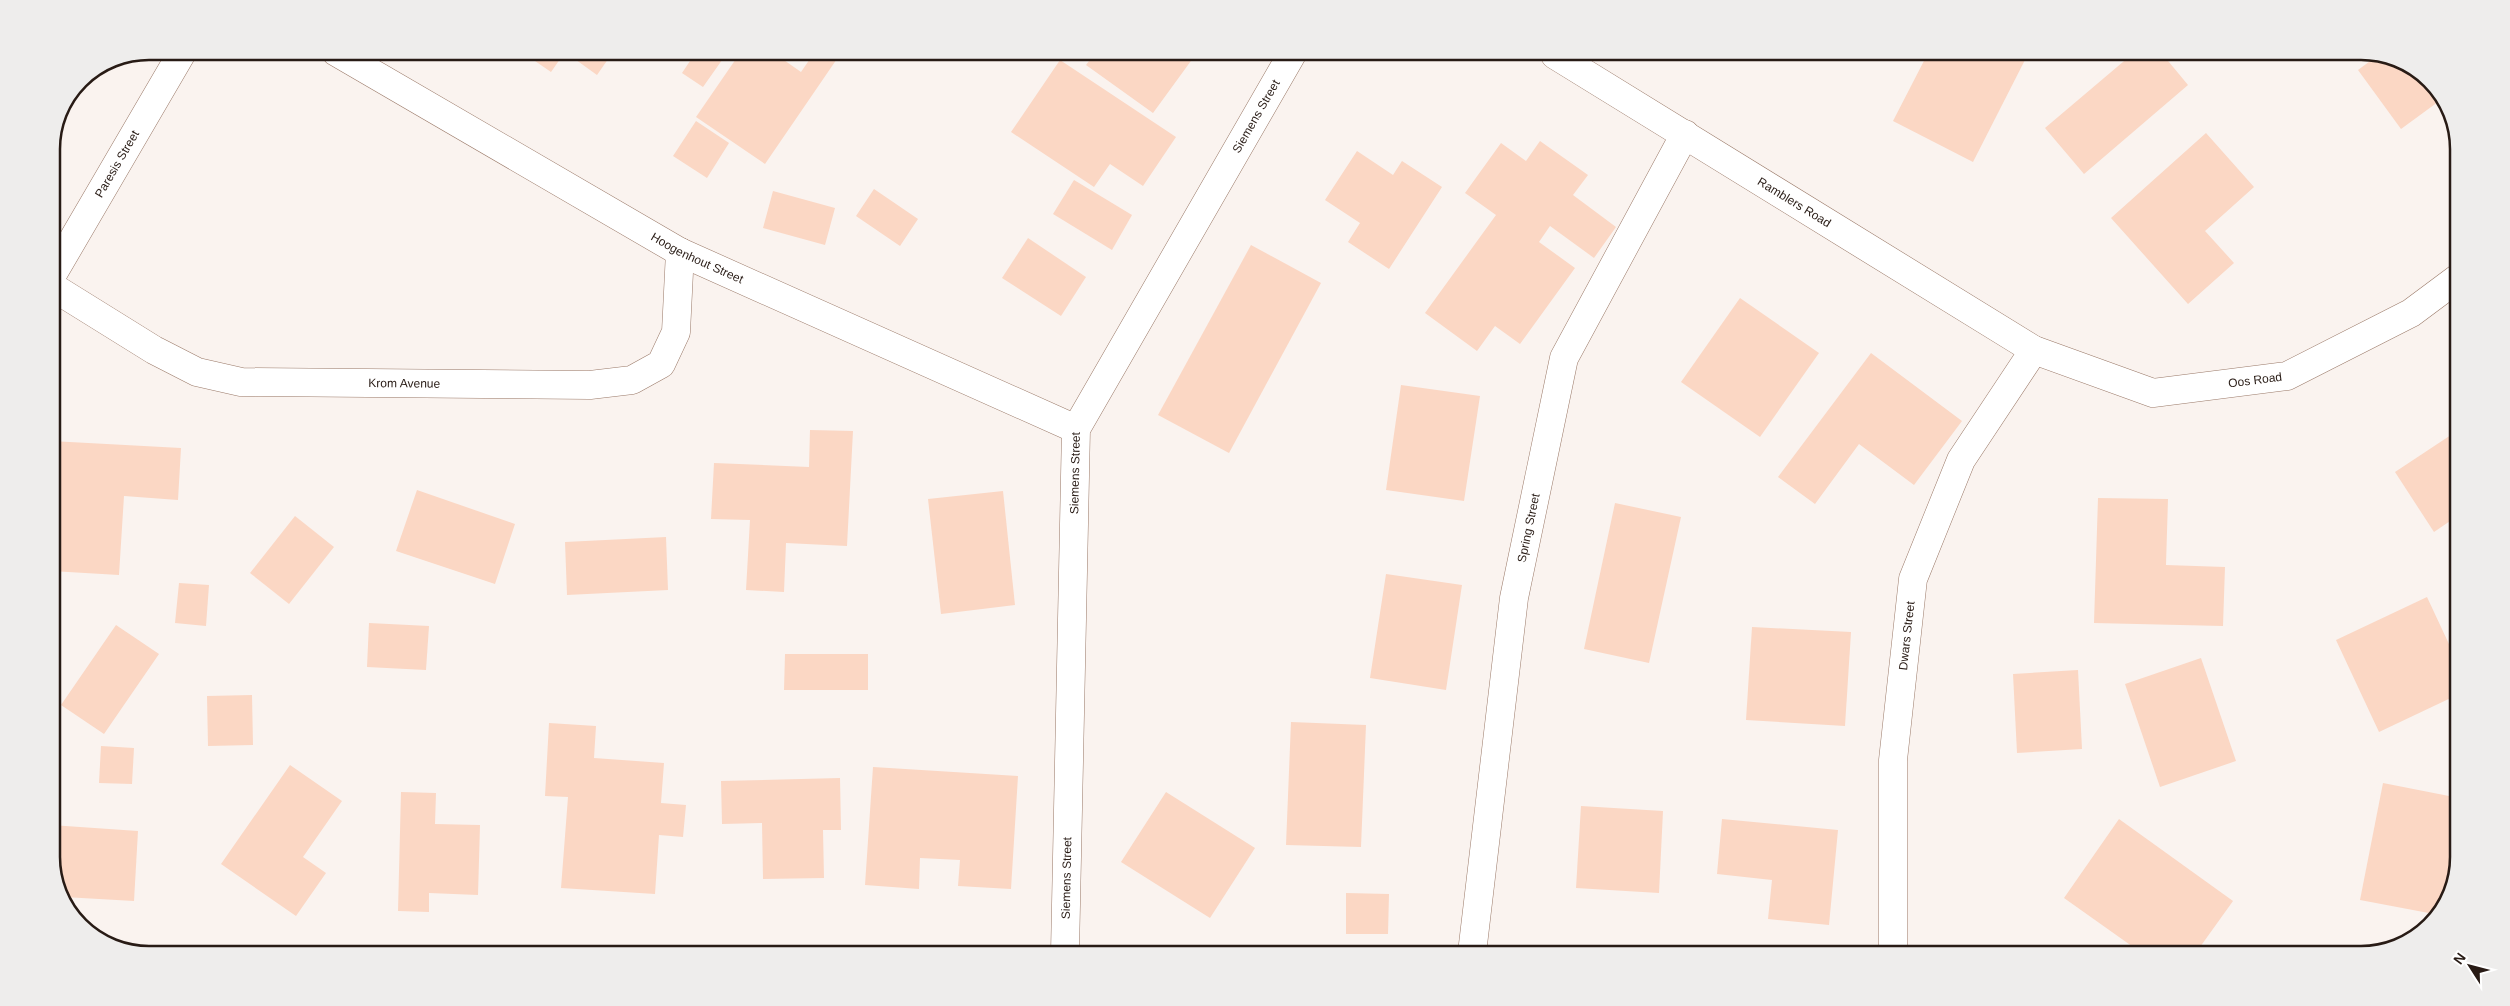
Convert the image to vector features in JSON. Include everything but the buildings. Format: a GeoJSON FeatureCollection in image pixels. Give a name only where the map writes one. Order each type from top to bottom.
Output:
{"type":"FeatureCollection","features":[{"type":"Feature","properties":{"kind":"street","name":"Paresis Street"},"geometry":{"type":"LineString","coordinates":[[60,263],[178,60]]}},
{"type":"Feature","properties":{"kind":"street","name":"Hoogenhout Street"},"geometry":{"type":"LineString","coordinates":[[350,60],[680,252],[1076,429]]}},
{"type":"Feature","properties":{"kind":"street","name":"Siemens Street"},"geometry":{"type":"LineString","coordinates":[[1064,946],[1076,429],[1289,60]]}},
{"type":"Feature","properties":{"kind":"street","name":"Ramblers Road"},"geometry":{"type":"LineString","coordinates":[[1565,60],[2034,350]]}},
{"type":"Feature","properties":{"kind":"street","name":"Spring Street"},"geometry":{"type":"LineString","coordinates":[[1473,946],[1514,598],[1564,358],[1685,134]]}},
{"type":"Feature","properties":{"kind":"street","name":"Krom Avenue"},"geometry":{"type":"LineString","coordinates":[[60,291],[154,350],[197,372],[241,382],[590,385],[632,380],[661,364],[676,332],[680,252]]}},
{"type":"Feature","properties":{"kind":"street","name":"Oos Road"},"geometry":{"type":"LineString","coordinates":[[2034,350],[2153,393],[2287,376],[2410,313],[2450,284]]}},
{"type":"Feature","properties":{"kind":"street","name":"Dwars Street"},"geometry":{"type":"LineString","coordinates":[[1893,946],[1893,760],[1913,579],[1961,460],[2034,350]]}}]}
